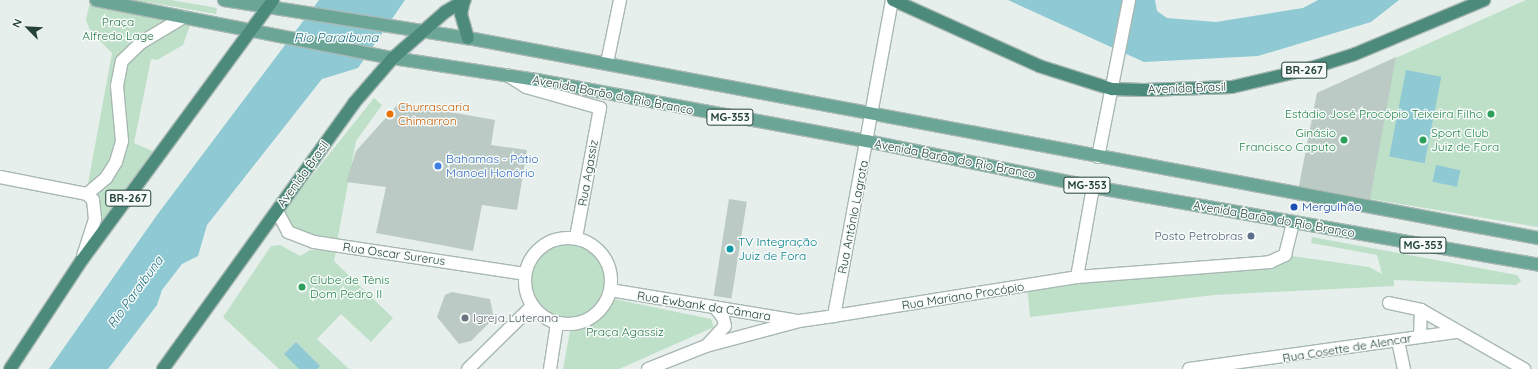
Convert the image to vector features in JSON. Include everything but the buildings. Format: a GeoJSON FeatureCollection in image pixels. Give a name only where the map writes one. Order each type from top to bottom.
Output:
{"type":"FeatureCollection","features":[{"type":"Feature","properties":{"kind":"highway","name":"Avenida Brasil"},"geometry":{"type":"LineString","coordinates":[[163,369],[354,103],[393,58],[421,32],[465,0]]}},
{"type":"Feature","properties":{"kind":"highway"},"geometry":{"type":"LineString","coordinates":[[465,0],[461,14],[468,38]]}},
{"type":"Feature","properties":{"kind":"highway","name":"Avenida Brasil"},"geometry":{"type":"LineString","coordinates":[[892,0],[1039,66],[1114,83],[1232,87],[1267,80],[1355,54],[1484,0]]}},
{"type":"Feature","properties":{"kind":"highway","name":"BR-267"},"geometry":{"type":"LineString","coordinates":[[10,369],[82,260],[269,3]]}},
{"type":"Feature","properties":{"kind":"main road"},"geometry":{"type":"LineString","coordinates":[[96,0],[250,30]]}},
{"type":"Feature","properties":{"kind":"main road"},"geometry":{"type":"LineString","coordinates":[[224,0],[269,3],[291,11],[468,38],[607,63],[872,115],[1538,238]]}},
{"type":"Feature","properties":{"kind":"main road","name":"Avenida Barão do Rio Branco"},"geometry":{"type":"LineString","coordinates":[[250,30],[393,58],[506,75],[867,141],[1093,187],[1538,265]]}},
{"type":"Feature","properties":{"kind":"street"},"geometry":{"type":"LineString","coordinates":[[607,63],[620,0]]}},
{"type":"Feature","properties":{"kind":"street","name":"Rua Antônio Lagrota"},"geometry":{"type":"LineString","coordinates":[[834,316],[892,0]]}},
{"type":"Feature","properties":{"kind":"street"},"geometry":{"type":"LineString","coordinates":[[1098,157],[1114,83],[1129,0]]}},
{"type":"Feature","properties":{"kind":"street"},"geometry":{"type":"LineString","coordinates":[[87,194],[106,178],[116,162],[122,141],[117,86],[122,61],[142,42],[184,17]]}},
{"type":"Feature","properties":{"kind":"street","name":"Rua Agassiz"},"geometry":{"type":"LineString","coordinates":[[506,75],[526,87],[600,108],[576,238]]}},
{"type":"Feature","properties":{"kind":"street"},"geometry":{"type":"LineString","coordinates":[[0,177],[87,194],[93,200],[95,219],[82,260]]}},
{"type":"Feature","properties":{"kind":"street"},"geometry":{"type":"LineString","coordinates":[[1077,277],[1093,187]]}},
{"type":"Feature","properties":{"kind":"street","name":"Rua Oscar Surerus"},"geometry":{"type":"LineString","coordinates":[[277,211],[288,232],[314,242],[526,274]]}},
{"type":"Feature","properties":{"kind":"street","name":"Rua Mariano Procópio"},"geometry":{"type":"LineString","coordinates":[[648,369],[706,346],[799,321],[1077,277],[1256,263],[1285,255],[1293,223]]}},
{"type":"Feature","properties":{"kind":"street"},"geometry":{"type":"LineString","coordinates":[[565,238],[576,238],[601,253],[610,270],[610,290],[600,310],[587,320],[557,323],[532,306],[526,274],[529,263],[544,245],[565,238]]}},
{"type":"Feature","properties":{"kind":"street","name":"Rua Ewbank da Câmara"},"geometry":{"type":"LineString","coordinates":[[610,290],[716,310],[799,321]]}},
{"type":"Feature","properties":{"kind":"street"},"geometry":{"type":"LineString","coordinates":[[1390,303],[1421,310],[1524,369]]}},
{"type":"Feature","properties":{"kind":"street"},"geometry":{"type":"LineString","coordinates":[[468,369],[532,306]]}},
{"type":"Feature","properties":{"kind":"street"},"geometry":{"type":"LineString","coordinates":[[706,346],[725,326],[723,316],[716,310]]}},
{"type":"Feature","properties":{"kind":"street"},"geometry":{"type":"LineString","coordinates":[[1420,336],[1421,310]]}},
{"type":"Feature","properties":{"kind":"street"},"geometry":{"type":"LineString","coordinates":[[550,369],[557,323]]}},
{"type":"Feature","properties":{"kind":"street","name":"Rua Cosette de Alencar"},"geometry":{"type":"LineString","coordinates":[[1189,369],[1256,365],[1420,336],[1457,332]]}},
{"type":"Feature","properties":{"kind":"street"},"geometry":{"type":"LineString","coordinates":[[1398,341],[1404,369]]}},
{"type":"Feature","properties":{"kind":"green space"},"geometry":{"type":"Polygon","coordinates":[[[134,0],[171,0],[217,8],[216,14],[147,2],[137,4],[134,0]]]}},
{"type":"Feature","properties":{"kind":"green space","name":"Sport Club Juiz de Fora"},"geometry":{"type":"Polygon","coordinates":[[[1526,0],[1538,0],[1538,227],[1299,187],[1317,93],[1526,0]]]}},
{"type":"Feature","properties":{"kind":"green space","name":"Praça Alfredo Lage"},"geometry":{"type":"Polygon","coordinates":[[[90,2],[180,17],[121,61],[122,124],[115,161],[87,189],[112,53],[91,32],[86,20],[90,2]]]}},
{"type":"Feature","properties":{"kind":"green space","name":"Praça Alfredo Lage"},"geometry":{"type":"Polygon","coordinates":[[[192,20],[183,45],[157,60],[151,59],[134,143],[155,152],[86,254],[96,220],[89,194],[118,161],[120,72],[143,42],[192,20]]]}},
{"type":"Feature","properties":{"kind":"green space"},"geometry":{"type":"Polygon","coordinates":[[[374,98],[382,105],[356,141],[337,242],[297,234],[282,213],[374,98]]]}},
{"type":"Feature","properties":{"kind":"green space","name":"Praça Agassiz"},"geometry":{"type":"Polygon","coordinates":[[[561,234],[578,234],[593,239],[609,255],[615,275],[614,299],[711,319],[714,327],[619,369],[563,369],[571,326],[584,324],[596,317],[609,303],[595,317],[571,325],[543,317],[532,306],[524,281],[529,257],[546,239],[561,234]]]}},
{"type":"Feature","properties":{"kind":"green space"},"geometry":{"type":"Polygon","coordinates":[[[1312,237],[1517,275],[1521,281],[1516,285],[1394,280],[1394,286],[1214,295],[1030,317],[1027,286],[1285,255],[1369,267],[1382,274],[1377,255],[1311,243],[1312,237]]]}},
{"type":"Feature","properties":{"kind":"green space","name":"Clube de Tênis Dom Pedro II"},"geometry":{"type":"Polygon","coordinates":[[[280,245],[300,256],[310,250],[336,251],[334,261],[393,318],[371,342],[341,314],[317,339],[349,369],[279,369],[223,317],[271,246],[280,245]]]}},
{"type":"Feature","properties":{"kind":"water","name":"Rio Paraibuna"},"geometry":{"type":"Polygon","coordinates":[[[319,0],[405,0],[358,68],[322,79],[207,225],[198,256],[182,264],[162,290],[157,305],[108,369],[49,369],[157,215],[319,0]]]}},
{"type":"Feature","properties":{"kind":"water"},"geometry":{"type":"Polygon","coordinates":[[[1008,0],[1155,0],[1157,11],[1167,18],[1216,22],[1303,8],[1318,0],[1399,0],[1371,22],[1258,56],[1144,62],[1008,0]]]}},
{"type":"Feature","properties":{"kind":"water"},"geometry":{"type":"Polygon","coordinates":[[[1406,70],[1441,77],[1425,163],[1389,156],[1406,70]]]}},
{"type":"Feature","properties":{"kind":"water"},"geometry":{"type":"Polygon","coordinates":[[[1436,165],[1460,170],[1457,187],[1432,182],[1436,165]]]}},
{"type":"Feature","properties":{"kind":"water"},"geometry":{"type":"Polygon","coordinates":[[[296,342],[320,366],[317,369],[299,369],[284,354],[296,342]]]}},
{"type":"Feature","properties":{"kind":"place","name":"Churrascaria Chimarron"},"geometry":{"type":"Point","coordinates":[390,114]}},
{"type":"Feature","properties":{"kind":"place","name":"Estádio José Procópio Teixeira Filho"},"geometry":{"type":"Point","coordinates":[1491,114]}},
{"type":"Feature","properties":{"kind":"place","name":"Ginásio Francisco Caputo"},"geometry":{"type":"Point","coordinates":[1344,140]}},
{"type":"Feature","properties":{"kind":"place","name":"Sport Club Juiz de Fora"},"geometry":{"type":"Point","coordinates":[1423,140]}},
{"type":"Feature","properties":{"kind":"place","name":"Bahamas - Pátio Manoel Honório"},"geometry":{"type":"Point","coordinates":[438,166]}},
{"type":"Feature","properties":{"kind":"place","name":"Mergulhão"},"geometry":{"type":"Point","coordinates":[1294,207]}},
{"type":"Feature","properties":{"kind":"place","name":"Posto Petrobras"},"geometry":{"type":"Point","coordinates":[1251,236]}},
{"type":"Feature","properties":{"kind":"place","name":"TV Integração Juiz de Fora"},"geometry":{"type":"Point","coordinates":[730,249]}},
{"type":"Feature","properties":{"kind":"place","name":"Clube de Tênis Dom Pedro II"},"geometry":{"type":"Point","coordinates":[302,287]}},
{"type":"Feature","properties":{"kind":"place","name":"Igreja Luterana"},"geometry":{"type":"Point","coordinates":[465,318]}}]}
